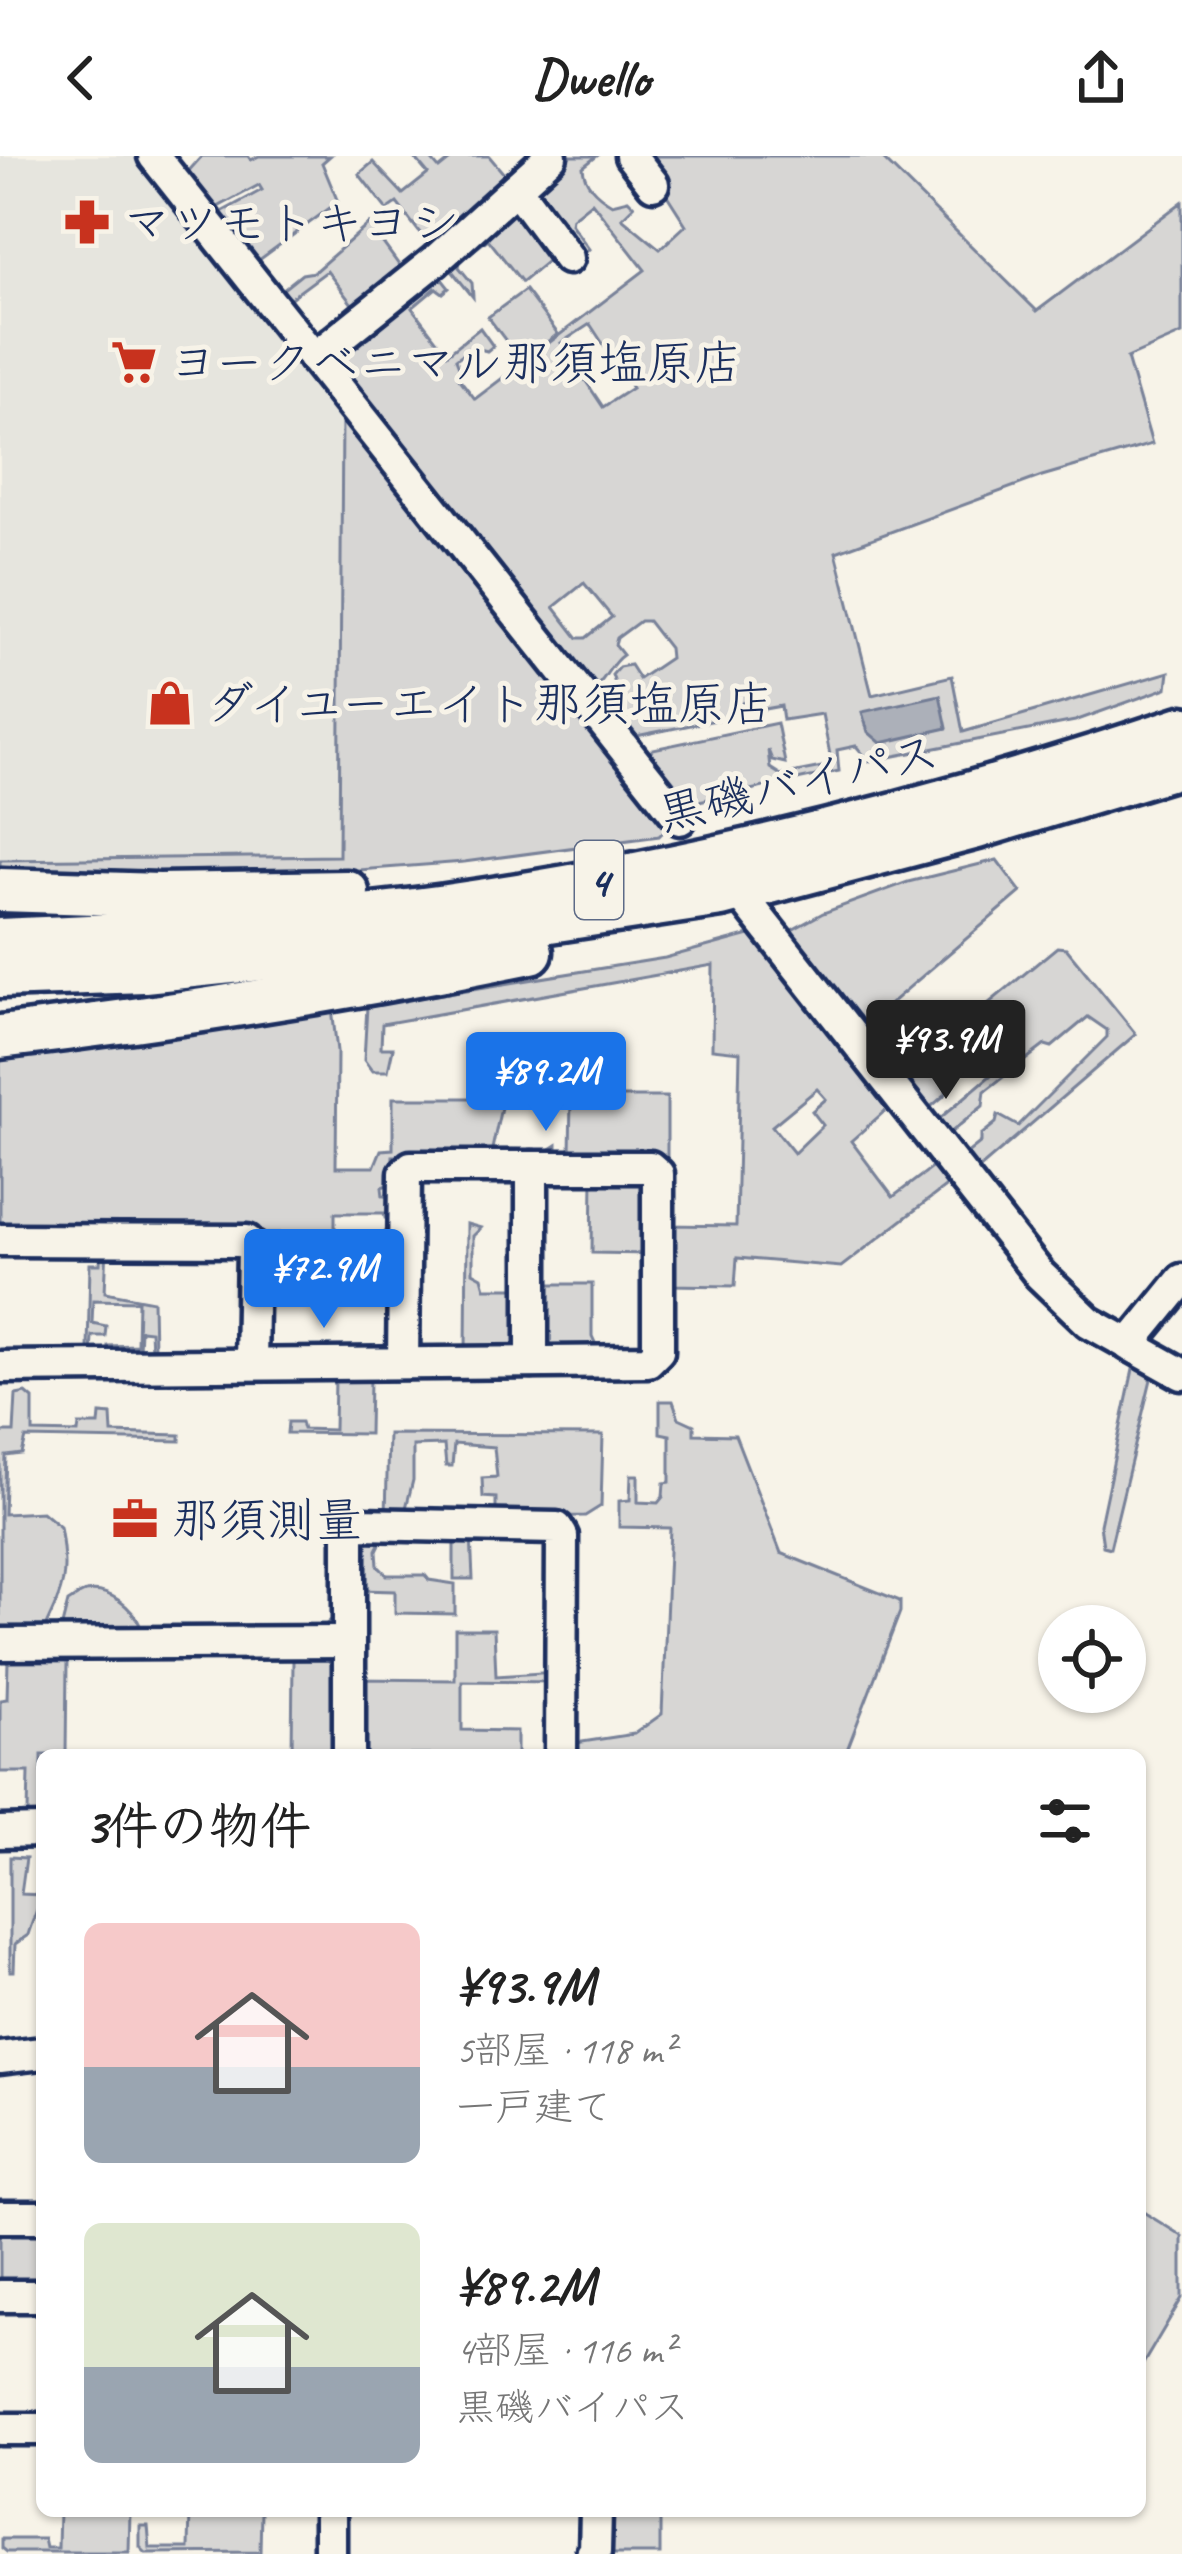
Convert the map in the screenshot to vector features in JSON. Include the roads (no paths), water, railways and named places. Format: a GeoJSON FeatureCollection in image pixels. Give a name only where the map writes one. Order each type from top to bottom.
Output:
{"type":"FeatureCollection","features":[{"type":"Feature","properties":{"kind":"highway","name":"黒磯バイパス"},"geometry":{"type":"LineString","coordinates":[[0,940],[148,934],[398,911],[653,869],[810,837],[946,802],[1182,728]]}},
{"type":"Feature","properties":{"kind":"highway","name":"黒磯バイパス"},"geometry":{"type":"LineString","coordinates":[[0,976],[144,970],[377,947],[729,893],[976,827],[1182,765]]}},
{"type":"Feature","properties":{"kind":"highway","name":"4"},"geometry":{"type":"LineString","coordinates":[[0,890],[159,895],[352,892],[653,869]]}},
{"type":"Feature","properties":{"kind":"highway","name":"4"},"geometry":{"type":"LineString","coordinates":[[0,1037],[145,1020],[442,970],[620,931],[729,893]]}},
{"type":"Feature","properties":{"kind":"street"},"geometry":{"type":"LineString","coordinates":[[154,156],[680,819]]}},
{"type":"Feature","properties":{"kind":"street"},"geometry":{"type":"LineString","coordinates":[[314,358],[435,261],[515,174],[551,156]]}},
{"type":"Feature","properties":{"kind":"street"},"geometry":{"type":"LineString","coordinates":[[631,156],[653,184]]}},
{"type":"Feature","properties":{"kind":"street"},"geometry":{"type":"LineString","coordinates":[[515,174],[568,258]]}},
{"type":"Feature","properties":{"kind":"street"},"geometry":{"type":"LineString","coordinates":[[729,893],[1040,1275],[1089,1322],[1182,1374]]}},
{"type":"Feature","properties":{"kind":"street"},"geometry":{"type":"LineString","coordinates":[[0,1367],[648,1361],[658,1351],[658,1174],[650,1167],[411,1167],[405,1173],[403,1363]]}},
{"type":"Feature","properties":{"kind":"street"},"geometry":{"type":"LineString","coordinates":[[532,1167],[532,1362]]}},
{"type":"Feature","properties":{"kind":"street"},"geometry":{"type":"LineString","coordinates":[[0,1240],[247,1241],[253,1250],[251,1364]]}},
{"type":"Feature","properties":{"kind":"street"},"geometry":{"type":"LineString","coordinates":[[1129,1345],[1182,1280]]}},
{"type":"Feature","properties":{"kind":"street"},"geometry":{"type":"LineString","coordinates":[[349,1749],[349,1528],[358,1524],[557,1528],[562,1536],[561,1749]]}},
{"type":"Feature","properties":{"kind":"street"},"geometry":{"type":"LineString","coordinates":[[0,1644],[348,1642]]}},
{"type":"Feature","properties":{"kind":"street"},"geometry":{"type":"LineString","coordinates":[[0,1832],[36,1832]]}},
{"type":"Feature","properties":{"kind":"street"},"geometry":{"type":"LineString","coordinates":[[0,2058],[36,2055]]}},
{"type":"Feature","properties":{"kind":"street"},"geometry":{"type":"LineString","coordinates":[[0,2217],[36,2217]]}},
{"type":"Feature","properties":{"kind":"street"},"geometry":{"type":"LineString","coordinates":[[0,2296],[36,2296]]}},
{"type":"Feature","properties":{"kind":"street"},"geometry":{"type":"LineString","coordinates":[[0,2429],[36,2429]]}},
{"type":"Feature","properties":{"kind":"street"},"geometry":{"type":"LineString","coordinates":[[330,2517],[330,2554]]}},
{"type":"Feature","properties":{"kind":"street"},"geometry":{"type":"LineString","coordinates":[[592,2554],[596,2517]]}},
{"type":"Feature","properties":{"kind":"place","name":"マツモトキヨシ"},"geometry":{"type":"Point","coordinates":[87,222]}},
{"type":"Feature","properties":{"kind":"place","name":"ヨークベニマル那須塩原店"},"geometry":{"type":"Point","coordinates":[134,362]}},
{"type":"Feature","properties":{"kind":"place","name":"ダイユーエイト那須塩原店"},"geometry":{"type":"Point","coordinates":[170,703]}},
{"type":"Feature","properties":{"kind":"place","name":"那須測量"},"geometry":{"type":"Point","coordinates":[135,1519]}}]}
